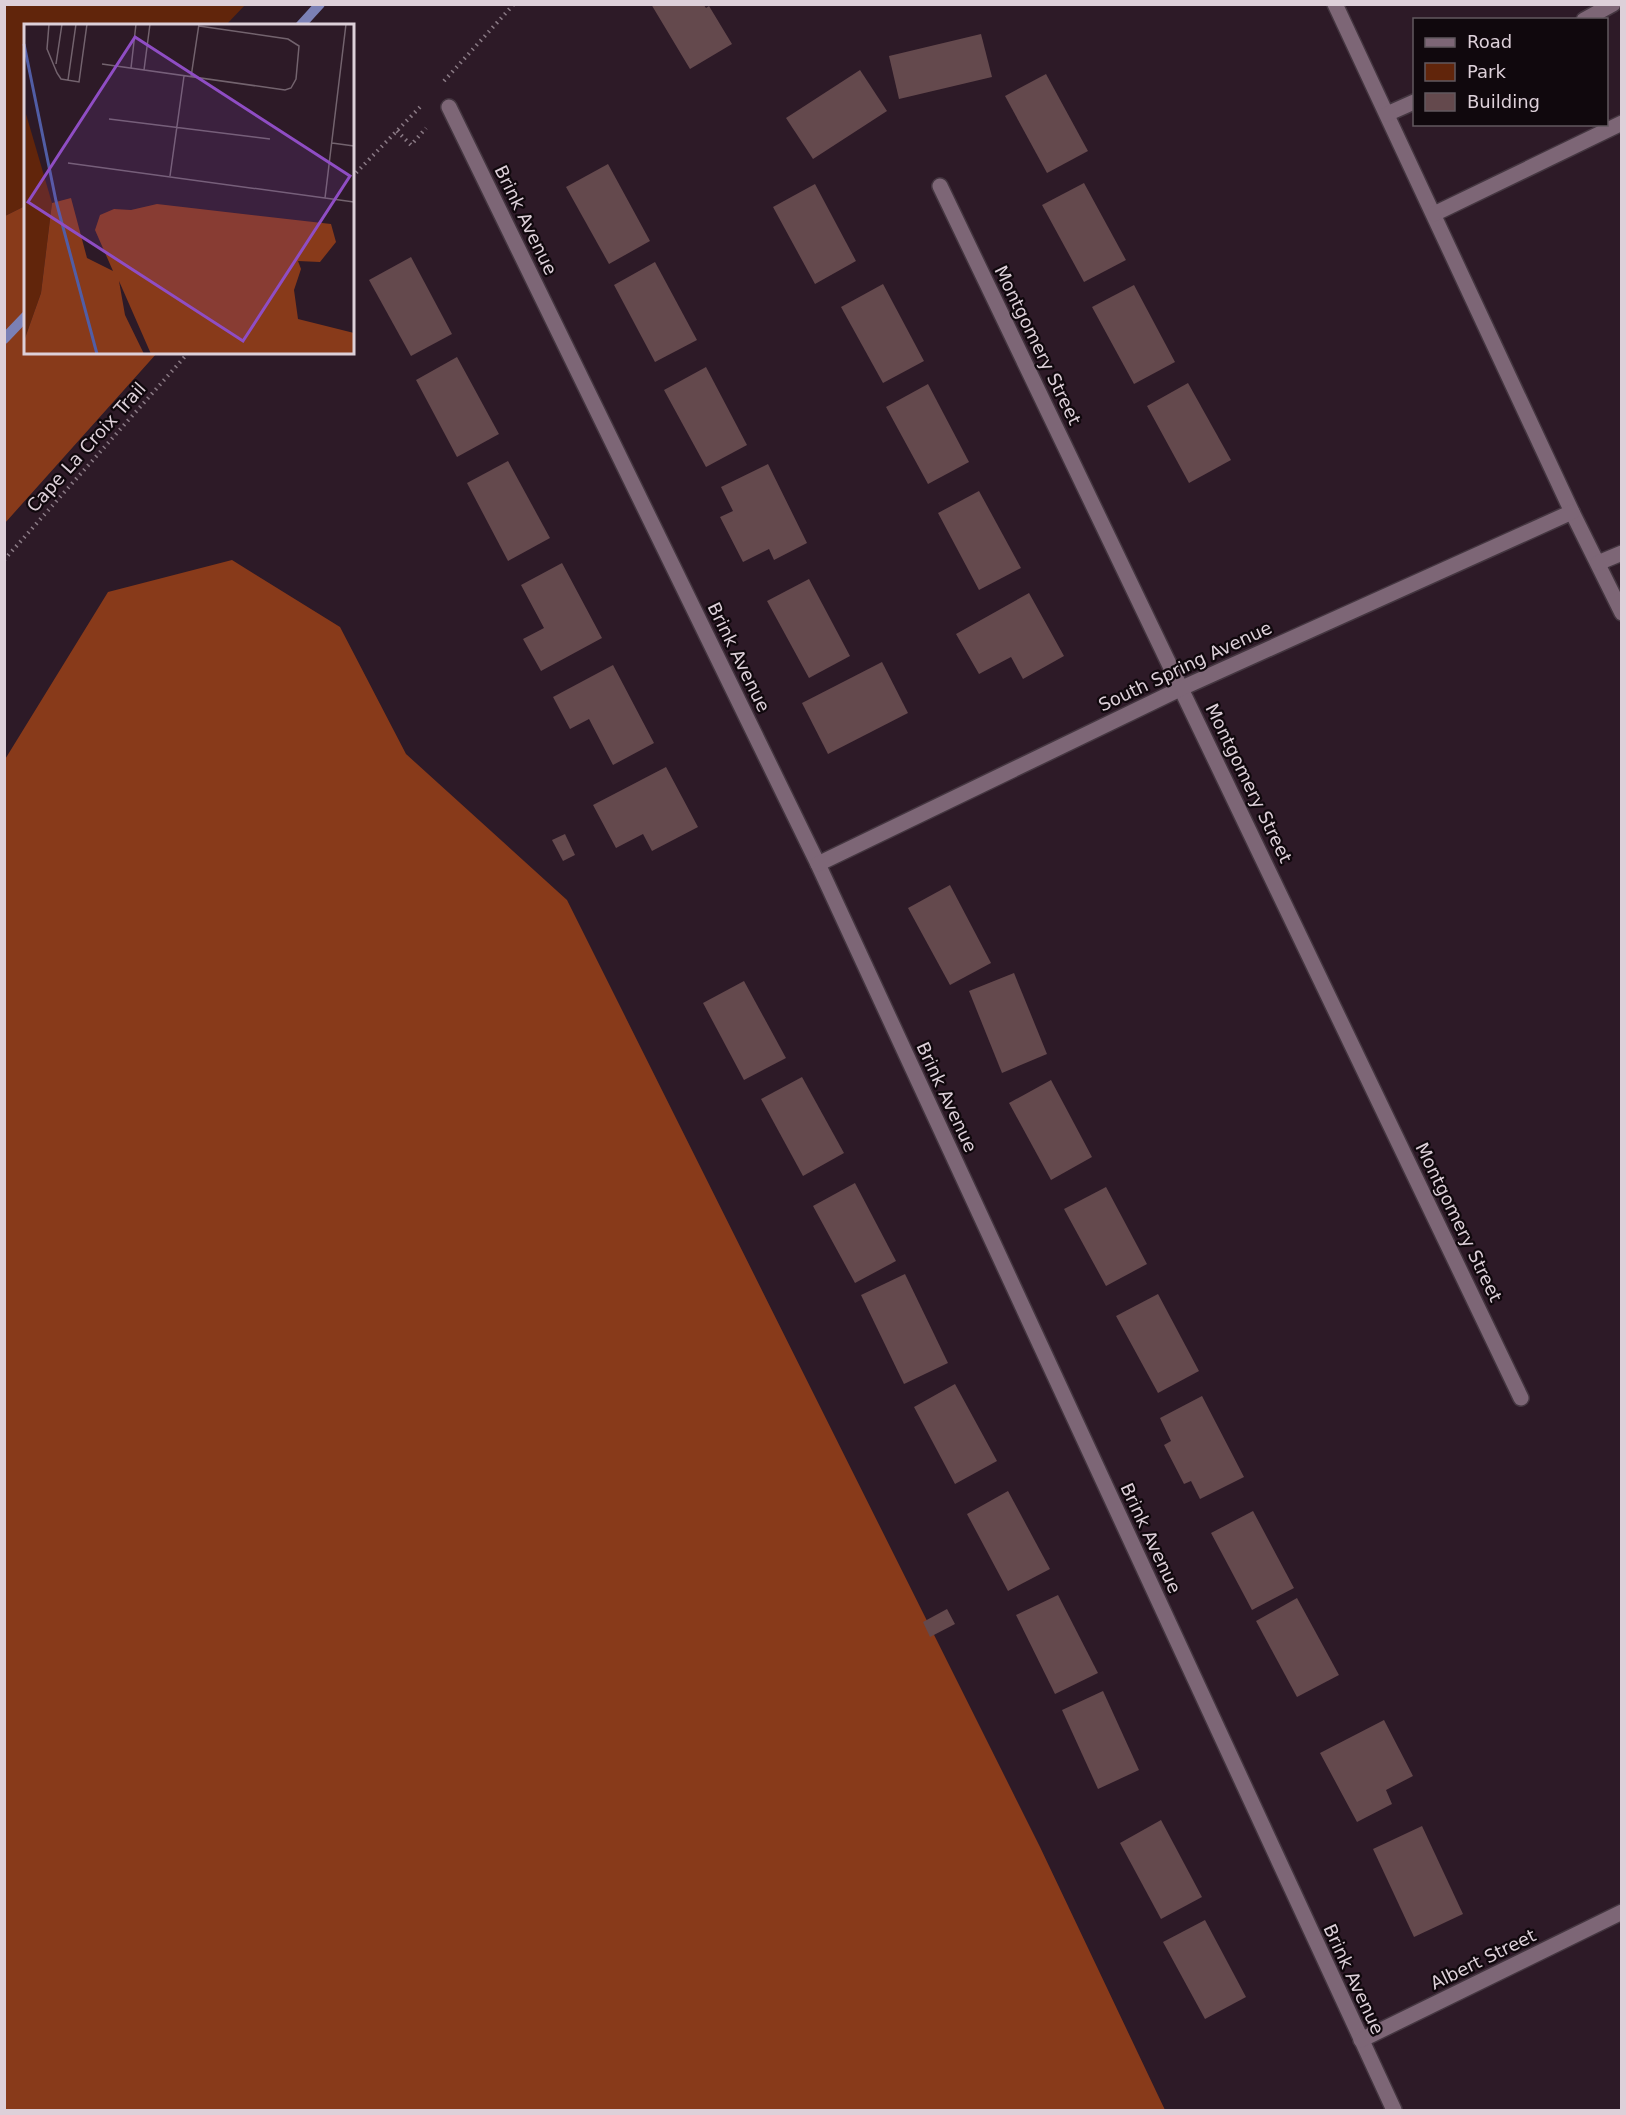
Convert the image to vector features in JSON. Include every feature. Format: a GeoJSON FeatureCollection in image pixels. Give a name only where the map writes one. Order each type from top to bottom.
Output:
{"type":"FeatureCollection","features":[{"type":"Feature","properties":{"kind":"street"},"geometry":{"type":"LineString","coordinates":[[1335,4],[1572,512],[1622,613]]}},
{"type":"Feature","properties":{"kind":"street"},"geometry":{"type":"LineString","coordinates":[[1588,18],[1613,4]]}},
{"type":"Feature","properties":{"kind":"street"},"geometry":{"type":"LineString","coordinates":[[1387,114],[1413,102]]}},
{"type":"Feature","properties":{"kind":"street","name":"Brink Avenue"},"geometry":{"type":"LineString","coordinates":[[449,107],[818,864],[1395,2110]]}},
{"type":"Feature","properties":{"kind":"street"},"geometry":{"type":"LineString","coordinates":[[1434,214],[1622,123]]}},
{"type":"Feature","properties":{"kind":"street","name":"Montgomery Street"},"geometry":{"type":"LineString","coordinates":[[940,186],[1521,1398]]}},
{"type":"Feature","properties":{"kind":"street","name":"South Spring Avenue"},"geometry":{"type":"LineString","coordinates":[[818,864],[1182,688],[1572,512]]}},
{"type":"Feature","properties":{"kind":"street"},"geometry":{"type":"LineString","coordinates":[[1598,563],[1622,553]]}},
{"type":"Feature","properties":{"kind":"street","name":"Albert Street"},"geometry":{"type":"LineString","coordinates":[[1361,2040],[1622,1912]]}},
{"type":"Feature","properties":{"kind":"path"},"geometry":{"type":"LineString","coordinates":[[397,130],[411,145],[426,128]]}},
{"type":"Feature","properties":{"kind":"path","name":"Cape La Croix Trail"},"geometry":{"type":"LineString","coordinates":[[4,560],[187,354]]}},
{"type":"Feature","properties":{"kind":"green space"},"geometry":{"type":"Polygon","coordinates":[[[5,5],[245,5],[227,24],[24,24],[24,206],[5,216],[5,5]]]}},
{"type":"Feature","properties":{"kind":"shaded area"},"geometry":{"type":"Polygon","coordinates":[[[24,206],[24,354],[156,354],[5,523],[5,216],[24,206]]]}},
{"type":"Feature","properties":{"kind":"shaded area"},"geometry":{"type":"Polygon","coordinates":[[[232,560],[340,627],[406,754],[567,900],[1040,1847],[1165,2110],[5,2110],[4,761],[108,592],[232,560]]]}},
{"type":"Feature","properties":{"kind":"building"},"geometry":{"type":"Polygon","coordinates":[[[651,4],[703,4],[706,8],[709,6],[732,44],[690,69],[651,4]]]}},
{"type":"Feature","properties":{"kind":"building"},"geometry":{"type":"Polygon","coordinates":[[[981,34],[992,77],[899,99],[889,56],[981,34]]]}},
{"type":"Feature","properties":{"kind":"building"},"geometry":{"type":"Polygon","coordinates":[[[860,70],[887,111],[813,159],[786,118],[860,70]]]}},
{"type":"Feature","properties":{"kind":"building"},"geometry":{"type":"Polygon","coordinates":[[[1046,74],[1088,151],[1047,173],[1005,96],[1046,74]]]}},
{"type":"Feature","properties":{"kind":"building"},"geometry":{"type":"Polygon","coordinates":[[[608,164],[650,241],[609,264],[566,187],[608,164]]]}},
{"type":"Feature","properties":{"kind":"building"},"geometry":{"type":"Polygon","coordinates":[[[1084,183],[1126,260],[1084,282],[1042,205],[1084,183]]]}},
{"type":"Feature","properties":{"kind":"building"},"geometry":{"type":"Polygon","coordinates":[[[815,184],[856,261],[815,284],[773,207],[815,184]]]}},
{"type":"Feature","properties":{"kind":"building"},"geometry":{"type":"Polygon","coordinates":[[[411,257],[452,334],[411,356],[369,280],[411,257]]]}},
{"type":"Feature","properties":{"kind":"building"},"geometry":{"type":"Polygon","coordinates":[[[655,262],[697,340],[655,362],[614,285],[655,262]]]}},
{"type":"Feature","properties":{"kind":"building"},"geometry":{"type":"Polygon","coordinates":[[[883,284],[924,361],[883,383],[841,307],[883,284]]]}},
{"type":"Feature","properties":{"kind":"building"},"geometry":{"type":"Polygon","coordinates":[[[1134,285],[1175,362],[1134,384],[1092,307],[1134,285]]]}},
{"type":"Feature","properties":{"kind":"building"},"geometry":{"type":"Polygon","coordinates":[[[457,357],[499,434],[457,457],[416,380],[457,357]]]}},
{"type":"Feature","properties":{"kind":"building"},"geometry":{"type":"Polygon","coordinates":[[[706,367],[747,445],[706,467],[664,390],[706,367]]]}},
{"type":"Feature","properties":{"kind":"building"},"geometry":{"type":"Polygon","coordinates":[[[1188,383],[1231,460],[1189,483],[1147,406],[1188,383]]]}},
{"type":"Feature","properties":{"kind":"building"},"geometry":{"type":"Polygon","coordinates":[[[928,384],[969,462],[928,484],[886,407],[928,384]]]}},
{"type":"Feature","properties":{"kind":"building"},"geometry":{"type":"Polygon","coordinates":[[[508,461],[550,538],[508,561],[467,483],[508,461]]]}},
{"type":"Feature","properties":{"kind":"building"},"geometry":{"type":"Polygon","coordinates":[[[768,464],[807,543],[774,560],[769,549],[743,562],[720,517],[733,511],[721,487],[768,464]]]}},
{"type":"Feature","properties":{"kind":"building"},"geometry":{"type":"Polygon","coordinates":[[[979,491],[1021,568],[979,590],[938,513],[979,491]]]}},
{"type":"Feature","properties":{"kind":"building"},"geometry":{"type":"Polygon","coordinates":[[[562,563],[602,638],[541,671],[523,639],[544,628],[521,585],[562,563]]]}},
{"type":"Feature","properties":{"kind":"building"},"geometry":{"type":"Polygon","coordinates":[[[809,579],[850,656],[809,678],[767,601],[809,579]]]}},
{"type":"Feature","properties":{"kind":"building"},"geometry":{"type":"Polygon","coordinates":[[[1029,593],[1064,656],[1023,679],[1011,657],[979,674],[956,634],[1029,593]]]}},
{"type":"Feature","properties":{"kind":"building"},"geometry":{"type":"Polygon","coordinates":[[[882,662],[908,713],[828,754],[802,703],[882,662]]]}},
{"type":"Feature","properties":{"kind":"building"},"geometry":{"type":"Polygon","coordinates":[[[613,665],[654,743],[613,765],[589,719],[570,729],[553,697],[613,665]]]}},
{"type":"Feature","properties":{"kind":"building"},"geometry":{"type":"Polygon","coordinates":[[[666,767],[698,827],[652,851],[643,834],[616,848],[593,805],[666,767]]]}},
{"type":"Feature","properties":{"kind":"building"},"geometry":{"type":"Polygon","coordinates":[[[565,834],[575,855],[563,861],[552,840],[565,834]]]}},
{"type":"Feature","properties":{"kind":"building"},"geometry":{"type":"Polygon","coordinates":[[[950,885],[991,963],[950,985],[908,908],[950,885]]]}},
{"type":"Feature","properties":{"kind":"building"},"geometry":{"type":"Polygon","coordinates":[[[1014,973],[1047,1054],[1002,1073],[969,991],[1014,973]]]}},
{"type":"Feature","properties":{"kind":"building"},"geometry":{"type":"Polygon","coordinates":[[[744,981],[786,1058],[744,1080],[703,1003],[744,981]]]}},
{"type":"Feature","properties":{"kind":"building"},"geometry":{"type":"Polygon","coordinates":[[[802,1077],[844,1153],[803,1176],[761,1099],[802,1077]]]}},
{"type":"Feature","properties":{"kind":"building"},"geometry":{"type":"Polygon","coordinates":[[[1051,1080],[1092,1157],[1051,1180],[1009,1103],[1051,1080]]]}},
{"type":"Feature","properties":{"kind":"building"},"geometry":{"type":"Polygon","coordinates":[[[855,1183],[896,1261],[855,1283],[813,1206],[855,1183]]]}},
{"type":"Feature","properties":{"kind":"building"},"geometry":{"type":"Polygon","coordinates":[[[1106,1187],[1147,1264],[1106,1286],[1064,1209],[1106,1187]]]}},
{"type":"Feature","properties":{"kind":"building"},"geometry":{"type":"Polygon","coordinates":[[[905,1274],[948,1363],[904,1384],[861,1295],[905,1274]]]}},
{"type":"Feature","properties":{"kind":"building"},"geometry":{"type":"Polygon","coordinates":[[[1158,1294],[1199,1371],[1158,1393],[1116,1316],[1158,1294]]]}},
{"type":"Feature","properties":{"kind":"building"},"geometry":{"type":"Polygon","coordinates":[[[955,1384],[997,1461],[955,1484],[914,1407],[955,1384]]]}},
{"type":"Feature","properties":{"kind":"building"},"geometry":{"type":"Polygon","coordinates":[[[1202,1396],[1244,1477],[1200,1499],[1191,1481],[1184,1484],[1164,1445],[1171,1441],[1160,1418],[1202,1396]]]}},
{"type":"Feature","properties":{"kind":"building"},"geometry":{"type":"Polygon","coordinates":[[[1008,1491],[1050,1569],[1008,1591],[967,1514],[1008,1491]]]}},
{"type":"Feature","properties":{"kind":"building"},"geometry":{"type":"Polygon","coordinates":[[[1253,1511],[1294,1588],[1252,1610],[1211,1533],[1253,1511]]]}},
{"type":"Feature","properties":{"kind":"building"},"geometry":{"type":"Polygon","coordinates":[[[1058,1595],[1098,1673],[1055,1694],[1016,1615],[1058,1595]]]}},
{"type":"Feature","properties":{"kind":"building"},"geometry":{"type":"Polygon","coordinates":[[[1297,1598],[1339,1675],[1297,1697],[1256,1621],[1297,1598]]]}},
{"type":"Feature","properties":{"kind":"building"},"geometry":{"type":"Polygon","coordinates":[[[947,1609],[955,1624],[930,1637],[923,1622],[947,1609]]]}},
{"type":"Feature","properties":{"kind":"building"},"geometry":{"type":"Polygon","coordinates":[[[1103,1691],[1139,1770],[1098,1789],[1062,1710],[1103,1691]]]}},
{"type":"Feature","properties":{"kind":"building"},"geometry":{"type":"Polygon","coordinates":[[[1384,1720],[1413,1776],[1386,1790],[1392,1804],[1357,1822],[1320,1753],[1384,1720]]]}},
{"type":"Feature","properties":{"kind":"building"},"geometry":{"type":"Polygon","coordinates":[[[1161,1820],[1202,1897],[1161,1919],[1120,1843],[1161,1820]]]}},
{"type":"Feature","properties":{"kind":"building"},"geometry":{"type":"Polygon","coordinates":[[[1422,1826],[1463,1914],[1414,1937],[1373,1849],[1422,1826]]]}},
{"type":"Feature","properties":{"kind":"building"},"geometry":{"type":"Polygon","coordinates":[[[1205,1920],[1246,1997],[1205,2019],[1163,1942],[1205,1920]]]}},
{"type":"Feature","properties":{"kind":"waterway"},"geometry":{"type":"LineString","coordinates":[[302,24],[320,4]]}},
{"type":"Feature","properties":{"kind":"waterway"},"geometry":{"type":"LineString","coordinates":[[4,339],[24,318]]}}]}
